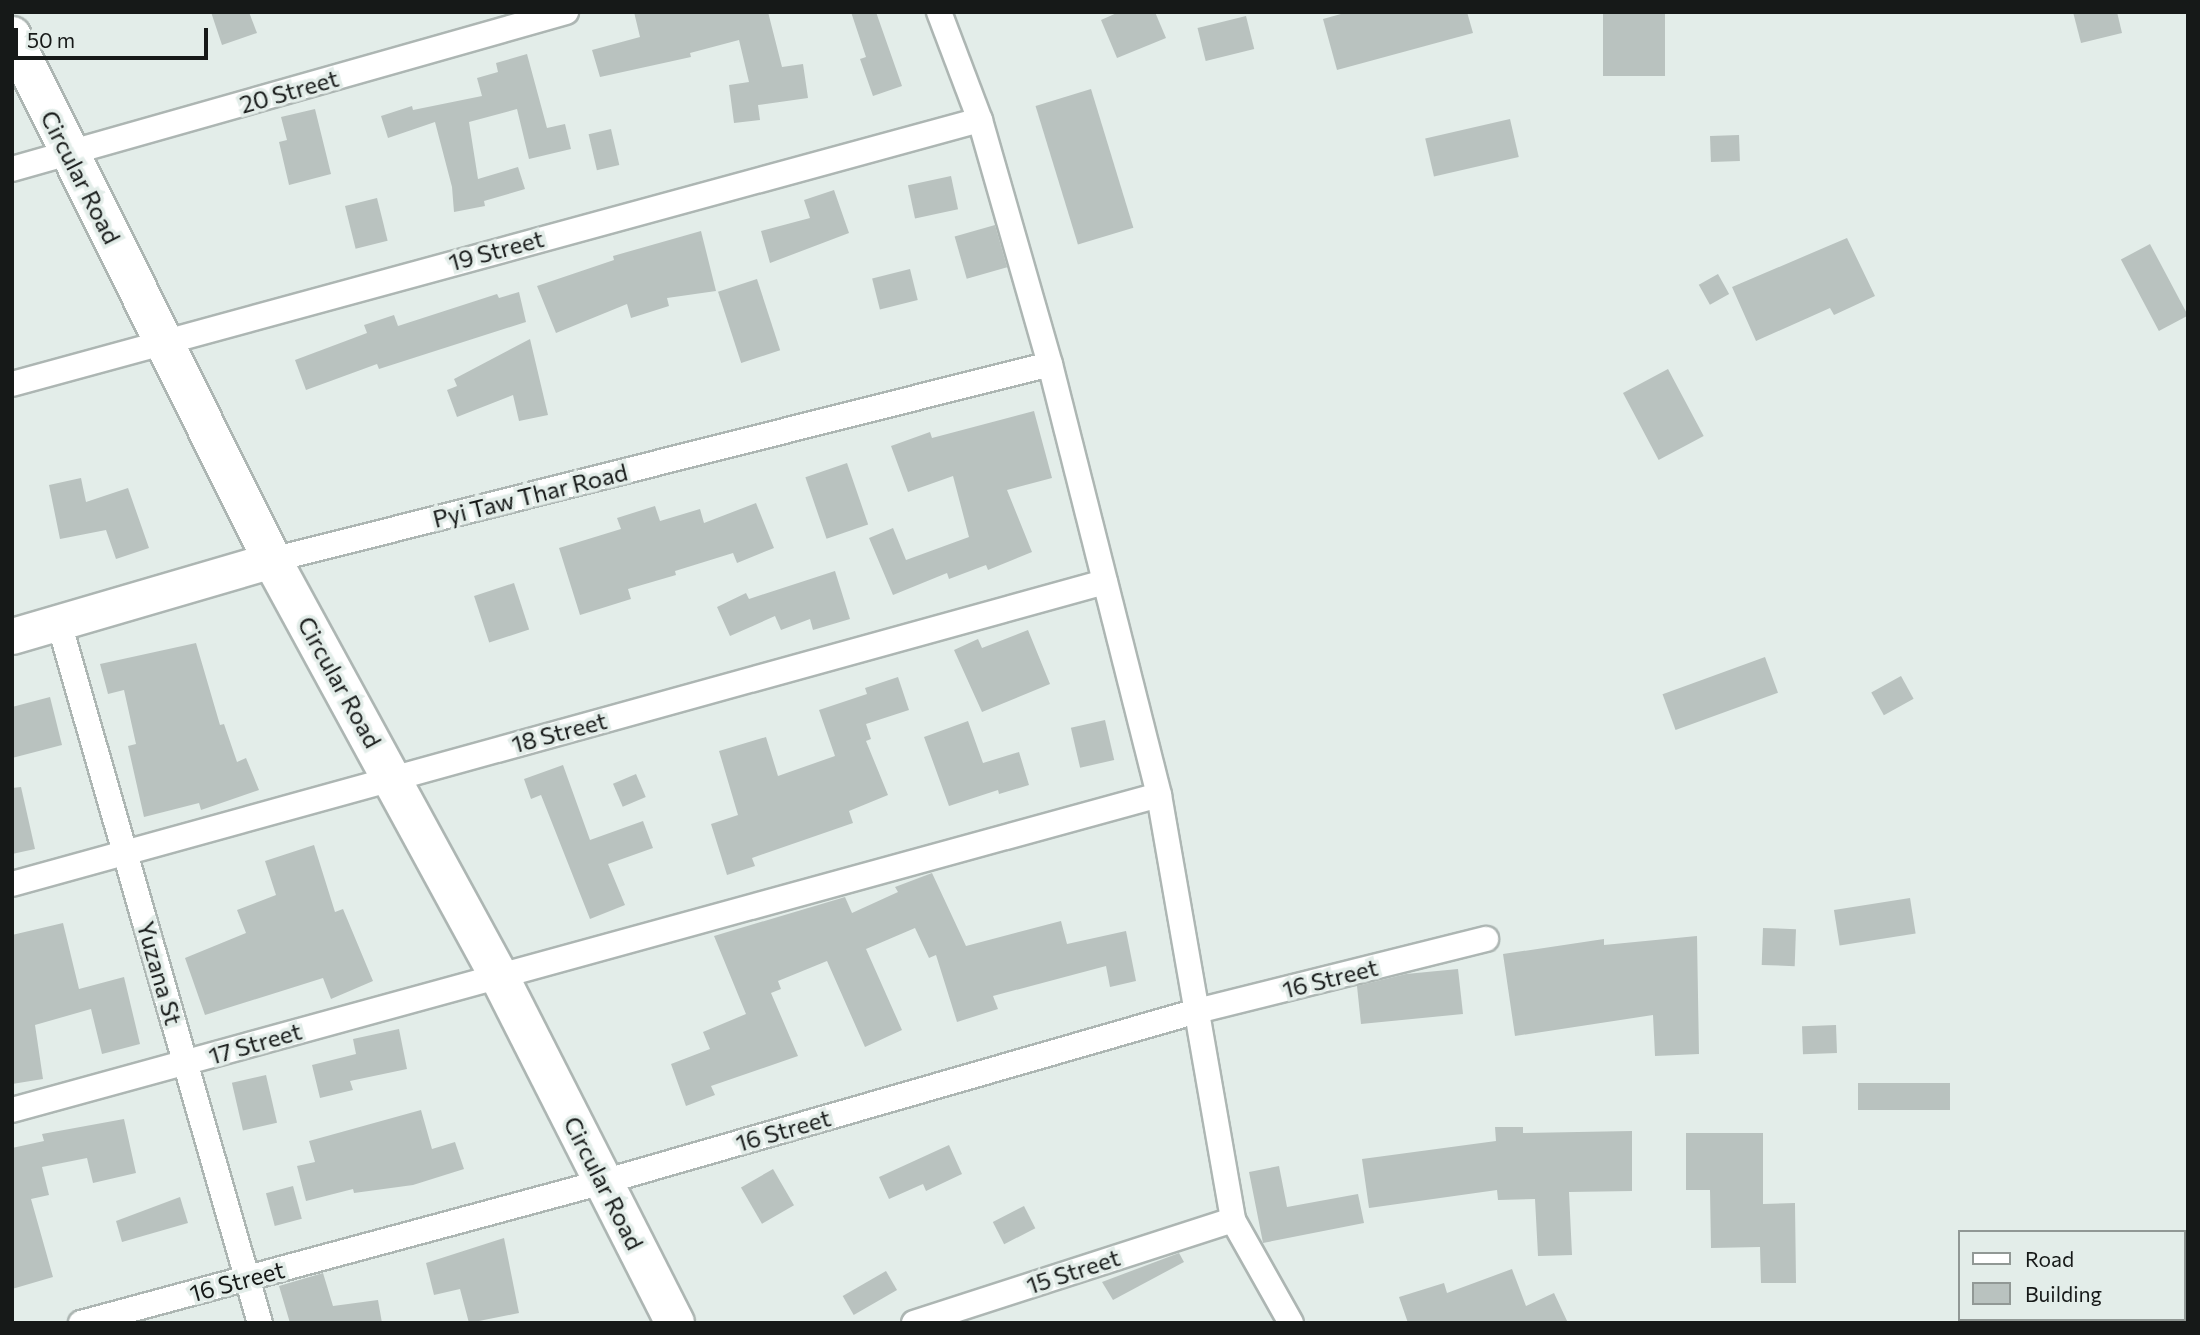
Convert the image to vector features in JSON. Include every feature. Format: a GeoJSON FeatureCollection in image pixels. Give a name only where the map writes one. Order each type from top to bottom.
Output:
{"type":"FeatureCollection","features":[{"type":"Feature","properties":{"kind":"main road","name":"Circular Road"},"geometry":{"type":"LineString","coordinates":[[12,36],[67,154],[165,340],[272,560],[394,778],[498,974],[675,1323]]}},
{"type":"Feature","properties":{"kind":"street","name":"20 Street"},"geometry":{"type":"LineString","coordinates":[[12,169],[566,12]]}},
{"type":"Feature","properties":{"kind":"street"},"geometry":{"type":"LineString","coordinates":[[939,12],[980,120],[1050,364],[1159,795],[1233,1220],[1291,1323]]}},
{"type":"Feature","properties":{"kind":"street","name":"19 Street"},"geometry":{"type":"LineString","coordinates":[[12,384],[165,340],[980,120]]}},
{"type":"Feature","properties":{"kind":"street","name":"Pyi Taw Thar Road"},"geometry":{"type":"LineString","coordinates":[[12,636],[272,560],[1050,364]]}},
{"type":"Feature","properties":{"kind":"street","name":"18 Street"},"geometry":{"type":"LineString","coordinates":[[12,884],[1105,582]]}},
{"type":"Feature","properties":{"kind":"street","name":"Yuzana St"},"geometry":{"type":"LineString","coordinates":[[59,623],[260,1323]]}},
{"type":"Feature","properties":{"kind":"street","name":"17 Street"},"geometry":{"type":"LineString","coordinates":[[12,1110],[498,974],[1159,795]]}},
{"type":"Feature","properties":{"kind":"street","name":"16 Street"},"geometry":{"type":"LineString","coordinates":[[81,1323],[603,1181],[1196,1011],[1486,939]]}},
{"type":"Feature","properties":{"kind":"street","name":"15 Street"},"geometry":{"type":"LineString","coordinates":[[914,1323],[1233,1220]]}},
{"type":"Feature","properties":{"kind":"building"},"geometry":{"type":"Polygon","coordinates":[[[211,12],[249,12],[257,33],[222,45],[211,12]]]}},
{"type":"Feature","properties":{"kind":"building"},"geometry":{"type":"Polygon","coordinates":[[[634,12],[768,12],[782,67],[803,64],[808,98],[758,105],[760,120],[734,123],[729,85],[749,82],[739,40],[690,53],[691,57],[600,77],[592,50],[640,37],[634,12]]]}},
{"type":"Feature","properties":{"kind":"building"},"geometry":{"type":"Polygon","coordinates":[[[851,12],[876,12],[902,86],[873,96],[860,59],[866,57],[851,12]]]}},
{"type":"Feature","properties":{"kind":"building"},"geometry":{"type":"Polygon","coordinates":[[[1119,12],[1155,12],[1166,38],[1117,58],[1101,20],[1119,12]]]}},
{"type":"Feature","properties":{"kind":"building"},"geometry":{"type":"Polygon","coordinates":[[[1348,12],[1467,12],[1473,33],[1337,70],[1323,19],[1348,12]]]}},
{"type":"Feature","properties":{"kind":"building"},"geometry":{"type":"Polygon","coordinates":[[[1603,12],[1665,12],[1665,76],[1603,76],[1603,12]]]}},
{"type":"Feature","properties":{"kind":"building"},"geometry":{"type":"Polygon","coordinates":[[[2073,12],[2117,12],[2122,33],[2081,43],[2073,12]]]}},
{"type":"Feature","properties":{"kind":"building"},"geometry":{"type":"Polygon","coordinates":[[[1246,16],[1254,49],[1206,61],[1197,28],[1246,16]]]}},
{"type":"Feature","properties":{"kind":"building"},"geometry":{"type":"Polygon","coordinates":[[[527,54],[547,128],[565,124],[571,149],[529,159],[517,109],[469,122],[478,179],[518,167],[525,189],[484,201],[485,206],[454,212],[452,187],[435,122],[388,138],[381,116],[412,106],[413,110],[482,96],[477,78],[498,72],[496,63],[527,54]]]}},
{"type":"Feature","properties":{"kind":"building"},"geometry":{"type":"Polygon","coordinates":[[[1091,89],[1133,228],[1078,245],[1036,106],[1091,89]]]}},
{"type":"Feature","properties":{"kind":"building"},"geometry":{"type":"Polygon","coordinates":[[[315,109],[331,174],[289,185],[279,142],[287,140],[281,117],[315,109]]]}},
{"type":"Feature","properties":{"kind":"building"},"geometry":{"type":"Polygon","coordinates":[[[1510,119],[1519,157],[1434,177],[1425,139],[1510,119]]]}},
{"type":"Feature","properties":{"kind":"building"},"geometry":{"type":"Polygon","coordinates":[[[611,129],[619,165],[597,170],[589,134],[611,129]]]}},
{"type":"Feature","properties":{"kind":"building"},"geometry":{"type":"Polygon","coordinates":[[[1739,135],[1740,161],[1711,162],[1710,136],[1739,135]]]}},
{"type":"Feature","properties":{"kind":"building"},"geometry":{"type":"Polygon","coordinates":[[[951,176],[958,209],[915,218],[908,185],[951,176]]]}},
{"type":"Feature","properties":{"kind":"building"},"geometry":{"type":"Polygon","coordinates":[[[834,190],[849,233],[770,263],[761,231],[810,218],[804,200],[834,190]]]}},
{"type":"Feature","properties":{"kind":"building"},"geometry":{"type":"Polygon","coordinates":[[[377,198],[388,241],[356,249],[345,206],[377,198]]]}},
{"type":"Feature","properties":{"kind":"building"},"geometry":{"type":"Polygon","coordinates":[[[995,225],[1007,267],[967,279],[955,237],[995,225]]]}},
{"type":"Feature","properties":{"kind":"building"},"geometry":{"type":"Polygon","coordinates":[[[701,231],[716,291],[667,298],[669,306],[631,318],[627,304],[556,333],[537,286],[614,260],[613,256],[701,231]]]}},
{"type":"Feature","properties":{"kind":"building"},"geometry":{"type":"Polygon","coordinates":[[[1847,238],[1875,296],[1834,315],[1830,308],[1756,341],[1732,287],[1847,238]]]}},
{"type":"Feature","properties":{"kind":"building"},"geometry":{"type":"Polygon","coordinates":[[[2150,244],[2188,315],[2159,331],[2121,259],[2150,244]]]}},
{"type":"Feature","properties":{"kind":"building"},"geometry":{"type":"Polygon","coordinates":[[[910,269],[918,300],[880,309],[872,278],[910,269]]]}},
{"type":"Feature","properties":{"kind":"building"},"geometry":{"type":"Polygon","coordinates":[[[1718,274],[1729,294],[1710,305],[1699,285],[1718,274]]]}},
{"type":"Feature","properties":{"kind":"building"},"geometry":{"type":"Polygon","coordinates":[[[757,279],[780,350],[741,363],[718,292],[757,279]]]}},
{"type":"Feature","properties":{"kind":"building"},"geometry":{"type":"Polygon","coordinates":[[[519,292],[526,322],[379,369],[377,364],[306,390],[295,360],[367,333],[364,325],[394,315],[398,326],[497,294],[499,298],[519,292]]]}},
{"type":"Feature","properties":{"kind":"building"},"geometry":{"type":"Polygon","coordinates":[[[530,339],[548,415],[519,421],[513,395],[457,417],[447,390],[457,386],[454,379],[530,339]]]}},
{"type":"Feature","properties":{"kind":"building"},"geometry":{"type":"Polygon","coordinates":[[[1668,369],[1704,436],[1659,460],[1623,393],[1668,369]]]}},
{"type":"Feature","properties":{"kind":"building"},"geometry":{"type":"Polygon","coordinates":[[[1034,411],[1052,478],[1007,490],[1032,552],[988,570],[986,565],[949,579],[947,573],[893,595],[869,538],[893,528],[906,560],[969,537],[953,476],[908,492],[891,446],[930,432],[932,438],[1034,411]]]}},
{"type":"Feature","properties":{"kind":"building"},"geometry":{"type":"Polygon","coordinates":[[[847,463],[868,524],[827,539],[805,477],[847,463]]]}},
{"type":"Feature","properties":{"kind":"building"},"geometry":{"type":"Polygon","coordinates":[[[81,478],[86,502],[128,488],[149,548],[116,559],[106,530],[60,539],[49,485],[81,478]]]}},
{"type":"Feature","properties":{"kind":"building"},"geometry":{"type":"Polygon","coordinates":[[[756,503],[774,548],[737,563],[733,553],[675,571],[676,575],[628,589],[631,599],[580,615],[559,548],[621,529],[617,518],[655,506],[660,521],[700,509],[704,523],[756,503]]]}},
{"type":"Feature","properties":{"kind":"building"},"geometry":{"type":"Polygon","coordinates":[[[835,571],[850,619],[813,630],[810,619],[781,630],[775,616],[730,636],[717,607],[746,593],[749,599],[835,571]]]}},
{"type":"Feature","properties":{"kind":"building"},"geometry":{"type":"Polygon","coordinates":[[[514,583],[529,630],[489,643],[474,596],[514,583]]]}},
{"type":"Feature","properties":{"kind":"building"},"geometry":{"type":"Polygon","coordinates":[[[1028,630],[1050,684],[982,712],[954,650],[978,639],[982,648],[1028,630]]]}},
{"type":"Feature","properties":{"kind":"building"},"geometry":{"type":"Polygon","coordinates":[[[196,643],[220,725],[224,724],[237,762],[246,758],[259,790],[201,810],[199,803],[144,817],[128,746],[136,744],[124,690],[108,694],[100,664],[196,643]]]}},
{"type":"Feature","properties":{"kind":"building"},"geometry":{"type":"Polygon","coordinates":[[[1765,657],[1778,693],[1676,730],[1663,694],[1765,657]]]}},
{"type":"Feature","properties":{"kind":"building"},"geometry":{"type":"Polygon","coordinates":[[[1901,676],[1914,699],[1884,715],[1871,692],[1901,676]]]}},
{"type":"Feature","properties":{"kind":"building"},"geometry":{"type":"Polygon","coordinates":[[[898,677],[909,710],[866,724],[871,739],[866,741],[888,795],[849,811],[853,823],[752,858],[755,866],[727,875],[711,824],[738,815],[719,751],[766,737],[778,776],[835,756],[819,710],[867,694],[865,688],[898,677]]]}},
{"type":"Feature","properties":{"kind":"building"},"geometry":{"type":"Polygon","coordinates":[[[50,697],[62,745],[12,758],[12,707],[50,697]]]}},
{"type":"Feature","properties":{"kind":"building"},"geometry":{"type":"Polygon","coordinates":[[[1105,720],[1114,760],[1080,768],[1071,728],[1105,720]]]}},
{"type":"Feature","properties":{"kind":"building"},"geometry":{"type":"Polygon","coordinates":[[[968,721],[983,763],[1019,752],[1029,785],[999,794],[998,790],[949,806],[924,737],[968,721]]]}},
{"type":"Feature","properties":{"kind":"building"},"geometry":{"type":"Polygon","coordinates":[[[563,765],[590,840],[643,821],[653,848],[608,864],[625,905],[590,919],[541,795],[531,799],[524,779],[563,765]]]}},
{"type":"Feature","properties":{"kind":"building"},"geometry":{"type":"Polygon","coordinates":[[[636,774],[646,797],[623,807],[613,784],[636,774]]]}},
{"type":"Feature","properties":{"kind":"building"},"geometry":{"type":"Polygon","coordinates":[[[21,787],[35,849],[12,854],[12,788],[21,787]]]}},
{"type":"Feature","properties":{"kind":"building"},"geometry":{"type":"Polygon","coordinates":[[[314,845],[335,912],[343,909],[373,981],[331,999],[323,978],[205,1015],[185,958],[246,933],[237,910],[276,895],[265,861],[314,845]]]}},
{"type":"Feature","properties":{"kind":"building"},"geometry":{"type":"Polygon","coordinates":[[[932,873],[966,946],[1061,921],[1067,944],[1126,931],[1136,981],[1110,987],[1106,966],[993,996],[998,1009],[957,1022],[936,955],[929,958],[915,928],[866,949],[902,1030],[865,1047],[827,961],[778,981],[781,989],[771,993],[798,1056],[711,1086],[715,1095],[686,1106],[671,1064],[710,1049],[703,1032],[746,1014],[714,936],[845,897],[852,913],[898,892],[895,887],[932,873]]]}},
{"type":"Feature","properties":{"kind":"building"},"geometry":{"type":"Polygon","coordinates":[[[1910,898],[1916,934],[1840,946],[1834,910],[1910,898]]]}},
{"type":"Feature","properties":{"kind":"building"},"geometry":{"type":"Polygon","coordinates":[[[63,923],[79,989],[124,977],[140,1044],[102,1054],[91,1009],[35,1025],[43,1079],[12,1084],[12,935],[63,923]]]}},
{"type":"Feature","properties":{"kind":"building"},"geometry":{"type":"Polygon","coordinates":[[[1763,928],[1796,929],[1795,966],[1762,965],[1763,928]]]}},
{"type":"Feature","properties":{"kind":"building"},"geometry":{"type":"Polygon","coordinates":[[[1697,936],[1699,1054],[1655,1056],[1653,1015],[1515,1036],[1503,954],[1604,939],[1604,945],[1697,936]]]}},
{"type":"Feature","properties":{"kind":"building"},"geometry":{"type":"Polygon","coordinates":[[[1458,969],[1463,1014],[1361,1024],[1357,986],[1406,974],[1458,969]]]}},
{"type":"Feature","properties":{"kind":"building"},"geometry":{"type":"Polygon","coordinates":[[[1836,1025],[1837,1053],[1803,1054],[1802,1026],[1836,1025]]]}},
{"type":"Feature","properties":{"kind":"building"},"geometry":{"type":"Polygon","coordinates":[[[399,1029],[407,1069],[350,1081],[353,1090],[320,1098],[312,1065],[356,1054],[353,1039],[399,1029]]]}},
{"type":"Feature","properties":{"kind":"building"},"geometry":{"type":"Polygon","coordinates":[[[266,1075],[277,1123],[243,1131],[232,1083],[266,1075]]]}},
{"type":"Feature","properties":{"kind":"building"},"geometry":{"type":"Polygon","coordinates":[[[1858,1083],[1950,1083],[1950,1110],[1858,1110],[1858,1083]]]}},
{"type":"Feature","properties":{"kind":"building"},"geometry":{"type":"Polygon","coordinates":[[[421,1110],[432,1149],[455,1142],[464,1169],[413,1185],[354,1193],[353,1189],[306,1201],[297,1166],[315,1162],[309,1141],[421,1110]]]}},
{"type":"Feature","properties":{"kind":"building"},"geometry":{"type":"Polygon","coordinates":[[[124,1119],[136,1173],[93,1183],[87,1158],[42,1167],[49,1195],[31,1199],[53,1277],[12,1289],[12,1148],[44,1141],[42,1134],[124,1119]]]}},
{"type":"Feature","properties":{"kind":"building"},"geometry":{"type":"Polygon","coordinates":[[[1495,1127],[1523,1127],[1523,1133],[1632,1131],[1632,1191],[1569,1192],[1572,1255],[1538,1256],[1535,1199],[1498,1200],[1497,1190],[1369,1208],[1362,1159],[1496,1141],[1495,1127]]]}},
{"type":"Feature","properties":{"kind":"building"},"geometry":{"type":"Polygon","coordinates":[[[1686,1133],[1763,1133],[1763,1204],[1795,1203],[1796,1283],[1761,1283],[1760,1247],[1711,1248],[1710,1190],[1686,1190],[1686,1133]]]}},
{"type":"Feature","properties":{"kind":"building"},"geometry":{"type":"Polygon","coordinates":[[[949,1145],[962,1174],[926,1191],[923,1184],[889,1199],[879,1177],[949,1145]]]}},
{"type":"Feature","properties":{"kind":"building"},"geometry":{"type":"Polygon","coordinates":[[[1279,1166],[1287,1207],[1358,1194],[1364,1223],[1263,1243],[1249,1172],[1279,1166]]]}},
{"type":"Feature","properties":{"kind":"building"},"geometry":{"type":"Polygon","coordinates":[[[773,1169],[794,1205],[762,1224],[741,1188],[773,1169]]]}},
{"type":"Feature","properties":{"kind":"building"},"geometry":{"type":"Polygon","coordinates":[[[293,1186],[302,1219],[275,1226],[266,1193],[293,1186]]]}},
{"type":"Feature","properties":{"kind":"building"},"geometry":{"type":"Polygon","coordinates":[[[180,1197],[188,1223],[122,1242],[116,1221],[180,1197]]]}},
{"type":"Feature","properties":{"kind":"building"},"geometry":{"type":"Polygon","coordinates":[[[1024,1206],[1035,1228],[1004,1244],[993,1222],[1024,1206]]]}},
{"type":"Feature","properties":{"kind":"building"},"geometry":{"type":"Polygon","coordinates":[[[504,1238],[519,1313],[469,1323],[460,1289],[434,1295],[426,1263],[504,1238]]]}},
{"type":"Feature","properties":{"kind":"building"},"geometry":{"type":"Polygon","coordinates":[[[1179,1253],[1184,1262],[1113,1300],[1102,1282],[1179,1253]]]}},
{"type":"Feature","properties":{"kind":"building"},"geometry":{"type":"Polygon","coordinates":[[[1512,1269],[1526,1306],[1554,1293],[1568,1323],[1408,1323],[1399,1297],[1444,1283],[1447,1293],[1512,1269]]]}},
{"type":"Feature","properties":{"kind":"building"},"geometry":{"type":"Polygon","coordinates":[[[886,1271],[897,1290],[854,1315],[843,1296],[886,1271]]]}},
{"type":"Feature","properties":{"kind":"building"},"geometry":{"type":"Polygon","coordinates":[[[323,1273],[333,1306],[378,1300],[382,1323],[290,1323],[279,1286],[323,1273]]]}}]}
